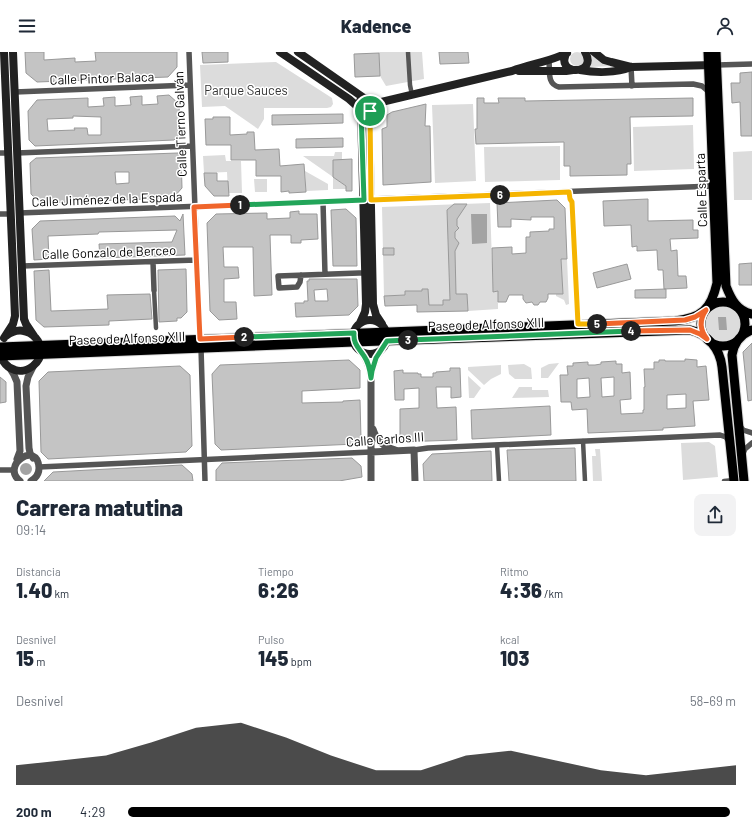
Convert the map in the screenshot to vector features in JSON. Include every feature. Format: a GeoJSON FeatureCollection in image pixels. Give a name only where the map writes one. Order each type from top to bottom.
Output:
{"type":"FeatureCollection","features":[{"type":"Feature","properties":{"kind":"main road"},"geometry":{"type":"LineString","coordinates":[[4,52],[4,153],[10,214],[15,316],[13,324],[4,338],[0,351],[4,363],[15,370],[22,371],[33,367],[38,360],[40,350],[24,319],[13,52]]}},
{"type":"Feature","properties":{"kind":"main road"},"geometry":{"type":"LineString","coordinates":[[280,52],[349,99],[364,112],[371,108],[412,95],[549,61],[567,52]]}},
{"type":"Feature","properties":{"kind":"main road"},"geometry":{"type":"LineString","coordinates":[[298,52],[364,98],[370,99],[371,108],[365,273],[366,312],[355,329],[355,341]]}},
{"type":"Feature","properties":{"kind":"main road"},"geometry":{"type":"LineString","coordinates":[[567,52],[565,62],[568,67],[589,72],[623,71],[631,68],[713,65]]}},
{"type":"Feature","properties":{"kind":"main road"},"geometry":{"type":"LineString","coordinates":[[512,70],[577,70],[585,67],[588,62],[586,52]]}},
{"type":"Feature","properties":{"kind":"main road"},"geometry":{"type":"LineString","coordinates":[[594,52],[604,60],[631,68]]}},
{"type":"Feature","properties":{"kind":"main road"},"geometry":{"type":"LineString","coordinates":[[708,52],[713,65]]}},
{"type":"Feature","properties":{"kind":"main road"},"geometry":{"type":"LineString","coordinates":[[713,65],[716,52]]}},
{"type":"Feature","properties":{"kind":"main road","name":"Calle Esparta"},"geometry":{"type":"LineString","coordinates":[[706,310],[712,300],[717,283],[710,93],[713,65]]}},
{"type":"Feature","properties":{"kind":"main road","name":"Calle Esparta"},"geometry":{"type":"LineString","coordinates":[[713,65],[725,276],[729,293],[738,307]]}},
{"type":"Feature","properties":{"kind":"main road"},"geometry":{"type":"LineString","coordinates":[[364,98],[359,102],[362,122],[373,304],[385,336]]}},
{"type":"Feature","properties":{"kind":"main road"},"geometry":{"type":"LineString","coordinates":[[349,99],[362,122]]}},
{"type":"Feature","properties":{"kind":"main road"},"geometry":{"type":"LineString","coordinates":[[734,481],[721,360],[717,350],[704,335],[701,327],[702,318],[706,310],[713,304],[720,302],[728,302],[746,313],[752,314]]}},
{"type":"Feature","properties":{"kind":"main road"},"geometry":{"type":"LineString","coordinates":[[738,307],[743,314],[745,323],[741,337],[734,347],[732,355],[744,481]]}},
{"type":"Feature","properties":{"kind":"main road","name":"Paseo de Alfonso XIII"},"geometry":{"type":"LineString","coordinates":[[0,351],[200,344],[355,341],[385,336],[578,324],[685,320],[695,317],[706,310]]}},
{"type":"Feature","properties":{"kind":"main road"},"geometry":{"type":"LineString","coordinates":[[360,323],[366,320],[372,320],[385,336]]}},
{"type":"Feature","properties":{"kind":"main road"},"geometry":{"type":"LineString","coordinates":[[4,338],[11,332],[20,330],[28,332],[34,336]]}},
{"type":"Feature","properties":{"kind":"main road","name":"Paseo de Alfonso XIII"},"geometry":{"type":"LineString","coordinates":[[385,336],[676,330],[695,331],[707,339]]}},
{"type":"Feature","properties":{"kind":"main road"},"geometry":{"type":"LineString","coordinates":[[707,339],[715,344],[723,346],[734,342],[752,330]]}},
{"type":"Feature","properties":{"kind":"street","name":"Calle Tierno Galván"},"geometry":{"type":"LineString","coordinates":[[189,52],[200,344],[202,460],[205,481]]}},
{"type":"Feature","properties":{"kind":"street"},"geometry":{"type":"LineString","coordinates":[[408,52],[412,95]]}},
{"type":"Feature","properties":{"kind":"street"},"geometry":{"type":"LineString","coordinates":[[549,61],[551,82],[554,86],[559,87],[693,84],[702,86],[710,93]]}},
{"type":"Feature","properties":{"kind":"street"},"geometry":{"type":"LineString","coordinates":[[713,65],[752,64]]}},
{"type":"Feature","properties":{"kind":"street"},"geometry":{"type":"LineString","coordinates":[[631,68],[632,86]]}},
{"type":"Feature","properties":{"kind":"street","name":"Calle Pintor Balaca"},"geometry":{"type":"LineString","coordinates":[[14,92],[190,85]]}},
{"type":"Feature","properties":{"kind":"street"},"geometry":{"type":"LineString","coordinates":[[17,153],[192,146]]}},
{"type":"Feature","properties":{"kind":"street","name":"Calle Jiménez de la Espada"},"geometry":{"type":"LineString","coordinates":[[20,213],[714,186]]}},
{"type":"Feature","properties":{"kind":"street"},"geometry":{"type":"LineString","coordinates":[[569,192],[572,202],[578,324]]}},
{"type":"Feature","properties":{"kind":"street"},"geometry":{"type":"LineString","coordinates":[[323,202],[325,274]]}},
{"type":"Feature","properties":{"kind":"street"},"geometry":{"type":"LineString","coordinates":[[0,214],[10,214]]}},
{"type":"Feature","properties":{"kind":"street","name":"Calle Gonzalo de Berceo"},"geometry":{"type":"LineString","coordinates":[[22,266],[196,260]]}},
{"type":"Feature","properties":{"kind":"street"},"geometry":{"type":"LineString","coordinates":[[153,262],[156,328]]}},
{"type":"Feature","properties":{"kind":"street"},"geometry":{"type":"LineString","coordinates":[[301,275],[365,273]]}},
{"type":"Feature","properties":{"kind":"street"},"geometry":{"type":"LineString","coordinates":[[371,378],[374,362],[385,336]]}},
{"type":"Feature","properties":{"kind":"street"},"geometry":{"type":"LineString","coordinates":[[355,341],[367,360],[370,369],[371,481]]}},
{"type":"Feature","properties":{"kind":"street"},"geometry":{"type":"LineString","coordinates":[[9,367],[18,386],[20,451],[12,470],[15,477],[20,481]]}},
{"type":"Feature","properties":{"kind":"street"},"geometry":{"type":"LineString","coordinates":[[31,481],[37,476],[39,467],[30,453],[29,448],[26,386],[28,377],[33,367]]}},
{"type":"Feature","properties":{"kind":"street"},"geometry":{"type":"LineString","coordinates":[[738,421],[743,430],[752,433]]}},
{"type":"Feature","properties":{"kind":"street"},"geometry":{"type":"LineString","coordinates":[[371,423],[374,434],[380,441],[388,448],[400,451]]}},
{"type":"Feature","properties":{"kind":"street","name":"Calle Carlos III"},"geometry":{"type":"LineString","coordinates":[[39,467],[720,435],[726,437],[730,443]]}},
{"type":"Feature","properties":{"kind":"street"},"geometry":{"type":"LineString","coordinates":[[583,441],[585,481]]}},
{"type":"Feature","properties":{"kind":"street"},"geometry":{"type":"LineString","coordinates":[[742,455],[745,449],[752,443]]}},
{"type":"Feature","properties":{"kind":"street"},"geometry":{"type":"LineString","coordinates":[[497,445],[499,481]]}},
{"type":"Feature","properties":{"kind":"street"},"geometry":{"type":"LineString","coordinates":[[414,450],[415,481]]}},
{"type":"Feature","properties":{"kind":"street"},"geometry":{"type":"LineString","coordinates":[[17,459],[25,455],[33,458]]}},
{"type":"Feature","properties":{"kind":"street"},"geometry":{"type":"LineString","coordinates":[[0,470],[12,470]]}},
{"type":"Feature","properties":{"kind":"street"},"geometry":{"type":"LineString","coordinates":[[724,481],[734,481]]}},
{"type":"Feature","properties":{"kind":"green space"},"geometry":{"type":"Polygon","coordinates":[[[379,52],[422,52],[424,79],[386,86],[380,76],[379,52]]]}},
{"type":"Feature","properties":{"kind":"green space"},"geometry":{"type":"Polygon","coordinates":[[[577,52],[582,54],[584,59],[582,64],[577,66],[572,64],[570,59],[572,54],[577,52]]]}},
{"type":"Feature","properties":{"kind":"green space"},"geometry":{"type":"Polygon","coordinates":[[[589,52],[596,58],[613,66],[589,67],[589,52]]]}},
{"type":"Feature","properties":{"kind":"green space","name":"Parque Sauces"},"geometry":{"type":"Polygon","coordinates":[[[276,62],[332,98],[333,104],[331,107],[264,108],[264,119],[258,129],[225,106],[202,107],[200,65],[276,62]]]}},
{"type":"Feature","properties":{"kind":"green space"},"geometry":{"type":"Polygon","coordinates":[[[473,104],[476,181],[435,183],[432,105],[473,104]]]}},
{"type":"Feature","properties":{"kind":"green space"},"geometry":{"type":"Polygon","coordinates":[[[693,125],[694,169],[634,171],[633,127],[693,125]]]}},
{"type":"Feature","properties":{"kind":"green space"},"geometry":{"type":"Polygon","coordinates":[[[560,146],[560,180],[485,182],[484,147],[560,146]]]}},
{"type":"Feature","properties":{"kind":"green space"},"geometry":{"type":"Polygon","coordinates":[[[752,151],[752,200],[734,200],[733,152],[752,151]]]}},
{"type":"Feature","properties":{"kind":"green space"},"geometry":{"type":"Polygon","coordinates":[[[335,152],[342,152],[342,160],[333,160],[333,177],[303,156],[334,156],[335,152]]]}},
{"type":"Feature","properties":{"kind":"green space"},"geometry":{"type":"Polygon","coordinates":[[[225,155],[226,161],[241,161],[242,193],[228,193],[227,172],[204,173],[203,156],[225,155]]]}},
{"type":"Feature","properties":{"kind":"green space"},"geometry":{"type":"Polygon","coordinates":[[[305,171],[328,184],[328,190],[306,191],[305,171]]]}},
{"type":"Feature","properties":{"kind":"green space"},"geometry":{"type":"Polygon","coordinates":[[[333,177],[346,186],[346,189],[333,189],[333,177]]]}},
{"type":"Feature","properties":{"kind":"green space"},"geometry":{"type":"Polygon","coordinates":[[[254,179],[267,179],[267,192],[255,192],[254,179]]]}},
{"type":"Feature","properties":{"kind":"green space"},"geometry":{"type":"Polygon","coordinates":[[[490,203],[493,292],[498,291],[498,309],[468,311],[467,294],[450,294],[450,300],[443,300],[443,305],[427,306],[428,289],[422,289],[422,291],[405,291],[405,295],[384,296],[382,207],[490,203]]]}},
{"type":"Feature","properties":{"kind":"green space"},"geometry":{"type":"Polygon","coordinates":[[[561,259],[567,259],[569,304],[566,305],[564,300],[556,296],[556,294],[563,294],[561,259]]]}},
{"type":"Feature","properties":{"kind":"green space"},"geometry":{"type":"Polygon","coordinates":[[[724,302],[732,304],[738,309],[744,317],[745,324],[742,332],[736,339],[731,343],[722,346],[712,341],[702,331],[701,325],[703,315],[709,307],[714,304],[724,302]]]}},
{"type":"Feature","properties":{"kind":"green space"},"geometry":{"type":"Polygon","coordinates":[[[559,363],[548,378],[541,378],[541,368],[549,364],[559,363]]]}},
{"type":"Feature","properties":{"kind":"green space"},"geometry":{"type":"Polygon","coordinates":[[[524,364],[531,368],[532,379],[515,379],[509,374],[508,365],[524,364]]]}},
{"type":"Feature","properties":{"kind":"green space"},"geometry":{"type":"Polygon","coordinates":[[[501,365],[501,374],[491,379],[484,385],[468,370],[468,367],[501,365]]]}},
{"type":"Feature","properties":{"kind":"green space"},"geometry":{"type":"Polygon","coordinates":[[[468,376],[481,388],[474,398],[469,398],[468,376]]]}},
{"type":"Feature","properties":{"kind":"green space"},"geometry":{"type":"Polygon","coordinates":[[[519,387],[532,387],[532,390],[548,390],[549,397],[512,398],[519,387]]]}},
{"type":"Feature","properties":{"kind":"green space"},"geometry":{"type":"Polygon","coordinates":[[[709,442],[715,446],[718,477],[683,480],[681,443],[709,442]]]}},
{"type":"Feature","properties":{"kind":"green space"},"geometry":{"type":"Polygon","coordinates":[[[595,449],[600,449],[602,481],[593,481],[592,456],[596,456],[595,449]]]}},
{"type":"Feature","properties":{"kind":"shaded area"},"geometry":{"type":"Polygon","coordinates":[[[471,214],[487,214],[487,243],[472,244],[471,214]]]}},
{"type":"Feature","properties":{"kind":"shaded area"},"geometry":{"type":"Polygon","coordinates":[[[718,317],[726,317],[727,330],[719,330],[718,317]]]}},
{"type":"Feature","properties":{"kind":"shaded area"},"geometry":{"type":"Polygon","coordinates":[[[24,463],[28,463],[32,469],[28,475],[24,475],[20,471],[20,467],[24,463]]]}},
{"type":"Feature","properties":{"kind":"building"},"geometry":{"type":"Polygon","coordinates":[[[25,52],[44,52],[44,60],[75,58],[75,62],[96,61],[95,52],[177,52],[177,67],[168,77],[37,82],[26,73],[25,52]]]}},
{"type":"Feature","properties":{"kind":"building"},"geometry":{"type":"Polygon","coordinates":[[[202,52],[228,52],[228,62],[203,63],[202,52]]]}},
{"type":"Feature","properties":{"kind":"building"},"geometry":{"type":"Polygon","coordinates":[[[439,52],[468,52],[469,63],[440,64],[439,52]]]}},
{"type":"Feature","properties":{"kind":"building"},"geometry":{"type":"Polygon","coordinates":[[[379,53],[380,76],[355,77],[354,54],[379,53]]]}},
{"type":"Feature","properties":{"kind":"building"},"geometry":{"type":"Polygon","coordinates":[[[752,72],[752,136],[741,136],[740,102],[732,103],[731,83],[740,83],[740,73],[752,72]]]}},
{"type":"Feature","properties":{"kind":"building"},"geometry":{"type":"Polygon","coordinates":[[[169,95],[179,104],[180,134],[174,140],[35,146],[29,140],[28,111],[37,100],[88,98],[88,107],[104,106],[103,98],[115,97],[115,106],[131,105],[130,97],[142,96],[142,105],[158,104],[157,96],[169,95]],[[73,116],[73,118],[47,119],[48,131],[87,128],[88,135],[101,135],[101,117],[73,116]]]}},
{"type":"Feature","properties":{"kind":"building"},"geometry":{"type":"Polygon","coordinates":[[[477,98],[484,98],[484,103],[499,103],[498,98],[525,98],[525,101],[693,98],[693,116],[630,117],[631,164],[627,164],[627,175],[570,176],[570,166],[564,166],[564,142],[476,144],[475,129],[477,129],[477,98]]]}},
{"type":"Feature","properties":{"kind":"building"},"geometry":{"type":"Polygon","coordinates":[[[426,104],[425,126],[430,126],[431,182],[383,185],[382,129],[387,127],[387,115],[392,112],[426,104]]]}},
{"type":"Feature","properties":{"kind":"building"},"geometry":{"type":"Polygon","coordinates":[[[343,114],[343,123],[272,125],[272,115],[343,114]]]}},
{"type":"Feature","properties":{"kind":"building"},"geometry":{"type":"Polygon","coordinates":[[[213,117],[230,117],[230,135],[254,132],[255,150],[279,149],[280,166],[304,164],[306,192],[281,192],[281,176],[256,176],[256,160],[231,160],[231,145],[206,145],[205,119],[213,119],[213,117]]]}},
{"type":"Feature","properties":{"kind":"building"},"geometry":{"type":"Polygon","coordinates":[[[343,138],[343,147],[296,148],[296,139],[343,138]]]}},
{"type":"Feature","properties":{"kind":"building"},"geometry":{"type":"Polygon","coordinates":[[[178,153],[181,155],[182,188],[173,198],[40,203],[31,194],[30,163],[36,158],[178,153]],[[115,172],[116,184],[129,183],[129,172],[115,172]]]}},
{"type":"Feature","properties":{"kind":"building"},"geometry":{"type":"Polygon","coordinates":[[[352,159],[352,191],[346,191],[346,186],[333,177],[333,160],[352,159]]]}},
{"type":"Feature","properties":{"kind":"building"},"geometry":{"type":"Polygon","coordinates":[[[204,173],[217,173],[217,181],[228,181],[229,196],[214,196],[205,186],[204,173]]]}},
{"type":"Feature","properties":{"kind":"building"},"geometry":{"type":"Polygon","coordinates":[[[648,199],[648,221],[693,220],[693,230],[698,230],[698,238],[670,239],[671,251],[677,250],[678,276],[686,276],[687,288],[664,289],[663,270],[658,270],[657,250],[637,251],[637,246],[632,247],[631,225],[604,226],[603,201],[648,199]]]}},
{"type":"Feature","properties":{"kind":"building"},"geometry":{"type":"Polygon","coordinates":[[[557,200],[565,208],[567,259],[561,259],[563,294],[548,294],[546,302],[540,302],[538,305],[534,305],[532,302],[526,303],[523,299],[523,295],[509,295],[506,302],[498,302],[498,291],[493,292],[492,248],[512,247],[512,254],[526,253],[526,237],[530,237],[530,232],[549,231],[549,229],[554,229],[554,217],[531,217],[531,220],[511,219],[511,227],[498,227],[497,203],[557,200]]]}},
{"type":"Feature","properties":{"kind":"building"},"geometry":{"type":"Polygon","coordinates":[[[454,204],[467,204],[457,219],[457,226],[459,228],[455,232],[455,238],[459,243],[455,251],[456,294],[467,294],[468,311],[417,312],[417,305],[385,306],[384,296],[405,295],[405,291],[422,291],[422,289],[428,289],[429,305],[443,305],[443,300],[450,300],[447,210],[454,204]]]}},
{"type":"Feature","properties":{"kind":"building"},"geometry":{"type":"Polygon","coordinates":[[[346,209],[356,218],[357,266],[333,266],[331,210],[346,209]]]}},
{"type":"Feature","properties":{"kind":"building"},"geometry":{"type":"Polygon","coordinates":[[[299,211],[299,214],[317,214],[318,239],[301,240],[301,243],[291,243],[291,235],[270,235],[272,295],[254,296],[253,247],[223,247],[224,267],[238,267],[239,278],[224,279],[224,302],[236,302],[237,319],[219,320],[210,311],[207,223],[216,214],[267,213],[267,219],[290,218],[290,212],[299,211]]]}},
{"type":"Feature","properties":{"kind":"building"},"geometry":{"type":"Polygon","coordinates":[[[183,214],[185,255],[100,258],[99,244],[172,242],[177,230],[99,232],[98,234],[48,236],[49,259],[34,260],[32,229],[40,221],[175,216],[180,221],[183,214]]]}},
{"type":"Feature","properties":{"kind":"building"},"geometry":{"type":"Polygon","coordinates":[[[383,248],[394,248],[394,255],[383,255],[383,248]]]}},
{"type":"Feature","properties":{"kind":"building"},"geometry":{"type":"Polygon","coordinates":[[[752,263],[752,285],[739,285],[739,264],[752,263]]]}},
{"type":"Feature","properties":{"kind":"building"},"geometry":{"type":"Polygon","coordinates":[[[627,264],[631,279],[597,288],[593,273],[627,264]]]}},
{"type":"Feature","properties":{"kind":"building"},"geometry":{"type":"Polygon","coordinates":[[[186,269],[187,312],[181,318],[177,318],[177,321],[159,322],[158,270],[186,269]]]}},
{"type":"Feature","properties":{"kind":"building"},"geometry":{"type":"Polygon","coordinates":[[[49,270],[51,311],[108,309],[107,295],[150,294],[152,319],[109,321],[109,325],[44,327],[36,320],[34,271],[49,270]]]}},
{"type":"Feature","properties":{"kind":"building"},"geometry":{"type":"Polygon","coordinates":[[[309,279],[357,279],[358,306],[349,315],[296,317],[295,303],[304,303],[304,301],[308,301],[307,281],[309,281],[309,279]],[[327,289],[314,290],[315,301],[328,301],[327,289]]]}},
{"type":"Feature","properties":{"kind":"building"},"geometry":{"type":"Polygon","coordinates":[[[666,289],[666,298],[635,298],[635,290],[666,289]]]}},
{"type":"Feature","properties":{"kind":"building"},"geometry":{"type":"Polygon","coordinates":[[[752,343],[752,400],[748,401],[743,352],[752,343]]]}},
{"type":"Feature","properties":{"kind":"building"},"geometry":{"type":"Polygon","coordinates":[[[685,359],[697,360],[697,367],[706,366],[709,400],[693,401],[695,426],[663,428],[663,430],[588,433],[587,409],[572,410],[571,402],[561,402],[560,375],[568,375],[567,366],[573,366],[573,363],[588,362],[588,365],[595,365],[601,364],[601,362],[616,361],[616,364],[622,364],[622,373],[630,372],[631,399],[620,400],[621,414],[643,413],[645,387],[644,369],[654,369],[654,362],[659,362],[659,360],[685,361],[685,359]],[[614,377],[601,378],[602,397],[614,396],[614,377]],[[589,378],[577,379],[577,398],[590,397],[589,378]],[[686,394],[667,395],[667,409],[686,408],[686,394]]]}},
{"type":"Feature","properties":{"kind":"building"},"geometry":{"type":"Polygon","coordinates":[[[349,360],[360,370],[360,388],[302,391],[302,403],[360,400],[361,439],[356,444],[221,450],[215,444],[212,374],[220,365],[349,360]]]}},
{"type":"Feature","properties":{"kind":"building"},"geometry":{"type":"Polygon","coordinates":[[[180,366],[190,375],[192,446],[186,452],[48,459],[41,452],[39,381],[48,372],[180,366]]]}},
{"type":"Feature","properties":{"kind":"building"},"geometry":{"type":"Polygon","coordinates":[[[450,368],[460,368],[461,397],[451,398],[451,387],[436,387],[437,408],[456,407],[457,440],[400,442],[400,409],[419,408],[419,388],[404,389],[404,400],[395,400],[394,371],[403,370],[403,373],[418,373],[421,374],[421,377],[433,377],[433,373],[450,371],[450,368]]]}},
{"type":"Feature","properties":{"kind":"building"},"geometry":{"type":"Polygon","coordinates":[[[0,377],[6,382],[6,402],[0,403],[0,377]]]}},
{"type":"Feature","properties":{"kind":"building"},"geometry":{"type":"Polygon","coordinates":[[[550,406],[551,435],[472,439],[471,410],[550,406]]]}},
{"type":"Feature","properties":{"kind":"building"},"geometry":{"type":"Polygon","coordinates":[[[575,448],[576,481],[509,481],[507,450],[575,448]]]}},
{"type":"Feature","properties":{"kind":"building"},"geometry":{"type":"Polygon","coordinates":[[[491,451],[492,481],[424,481],[423,464],[432,454],[491,451]]]}},
{"type":"Feature","properties":{"kind":"building"},"geometry":{"type":"Polygon","coordinates":[[[352,458],[361,466],[362,477],[339,481],[216,481],[216,470],[222,463],[352,458]]]}},
{"type":"Feature","properties":{"kind":"building"},"geometry":{"type":"Polygon","coordinates":[[[182,465],[192,474],[193,481],[44,481],[53,472],[182,465]]]}},
{"type":"Feature","properties":{"kind":"route"},"geometry":{"type":"LineString","coordinates":[[361,111],[370,111],[371,200],[569,192],[572,202],[578,324],[685,320],[695,317],[706,310],[703,314],[701,327],[707,339],[695,331],[676,330],[387,341],[376,358],[371,378],[367,360],[354,342],[354,333],[200,339],[194,207],[364,200],[361,111]]}}]}
